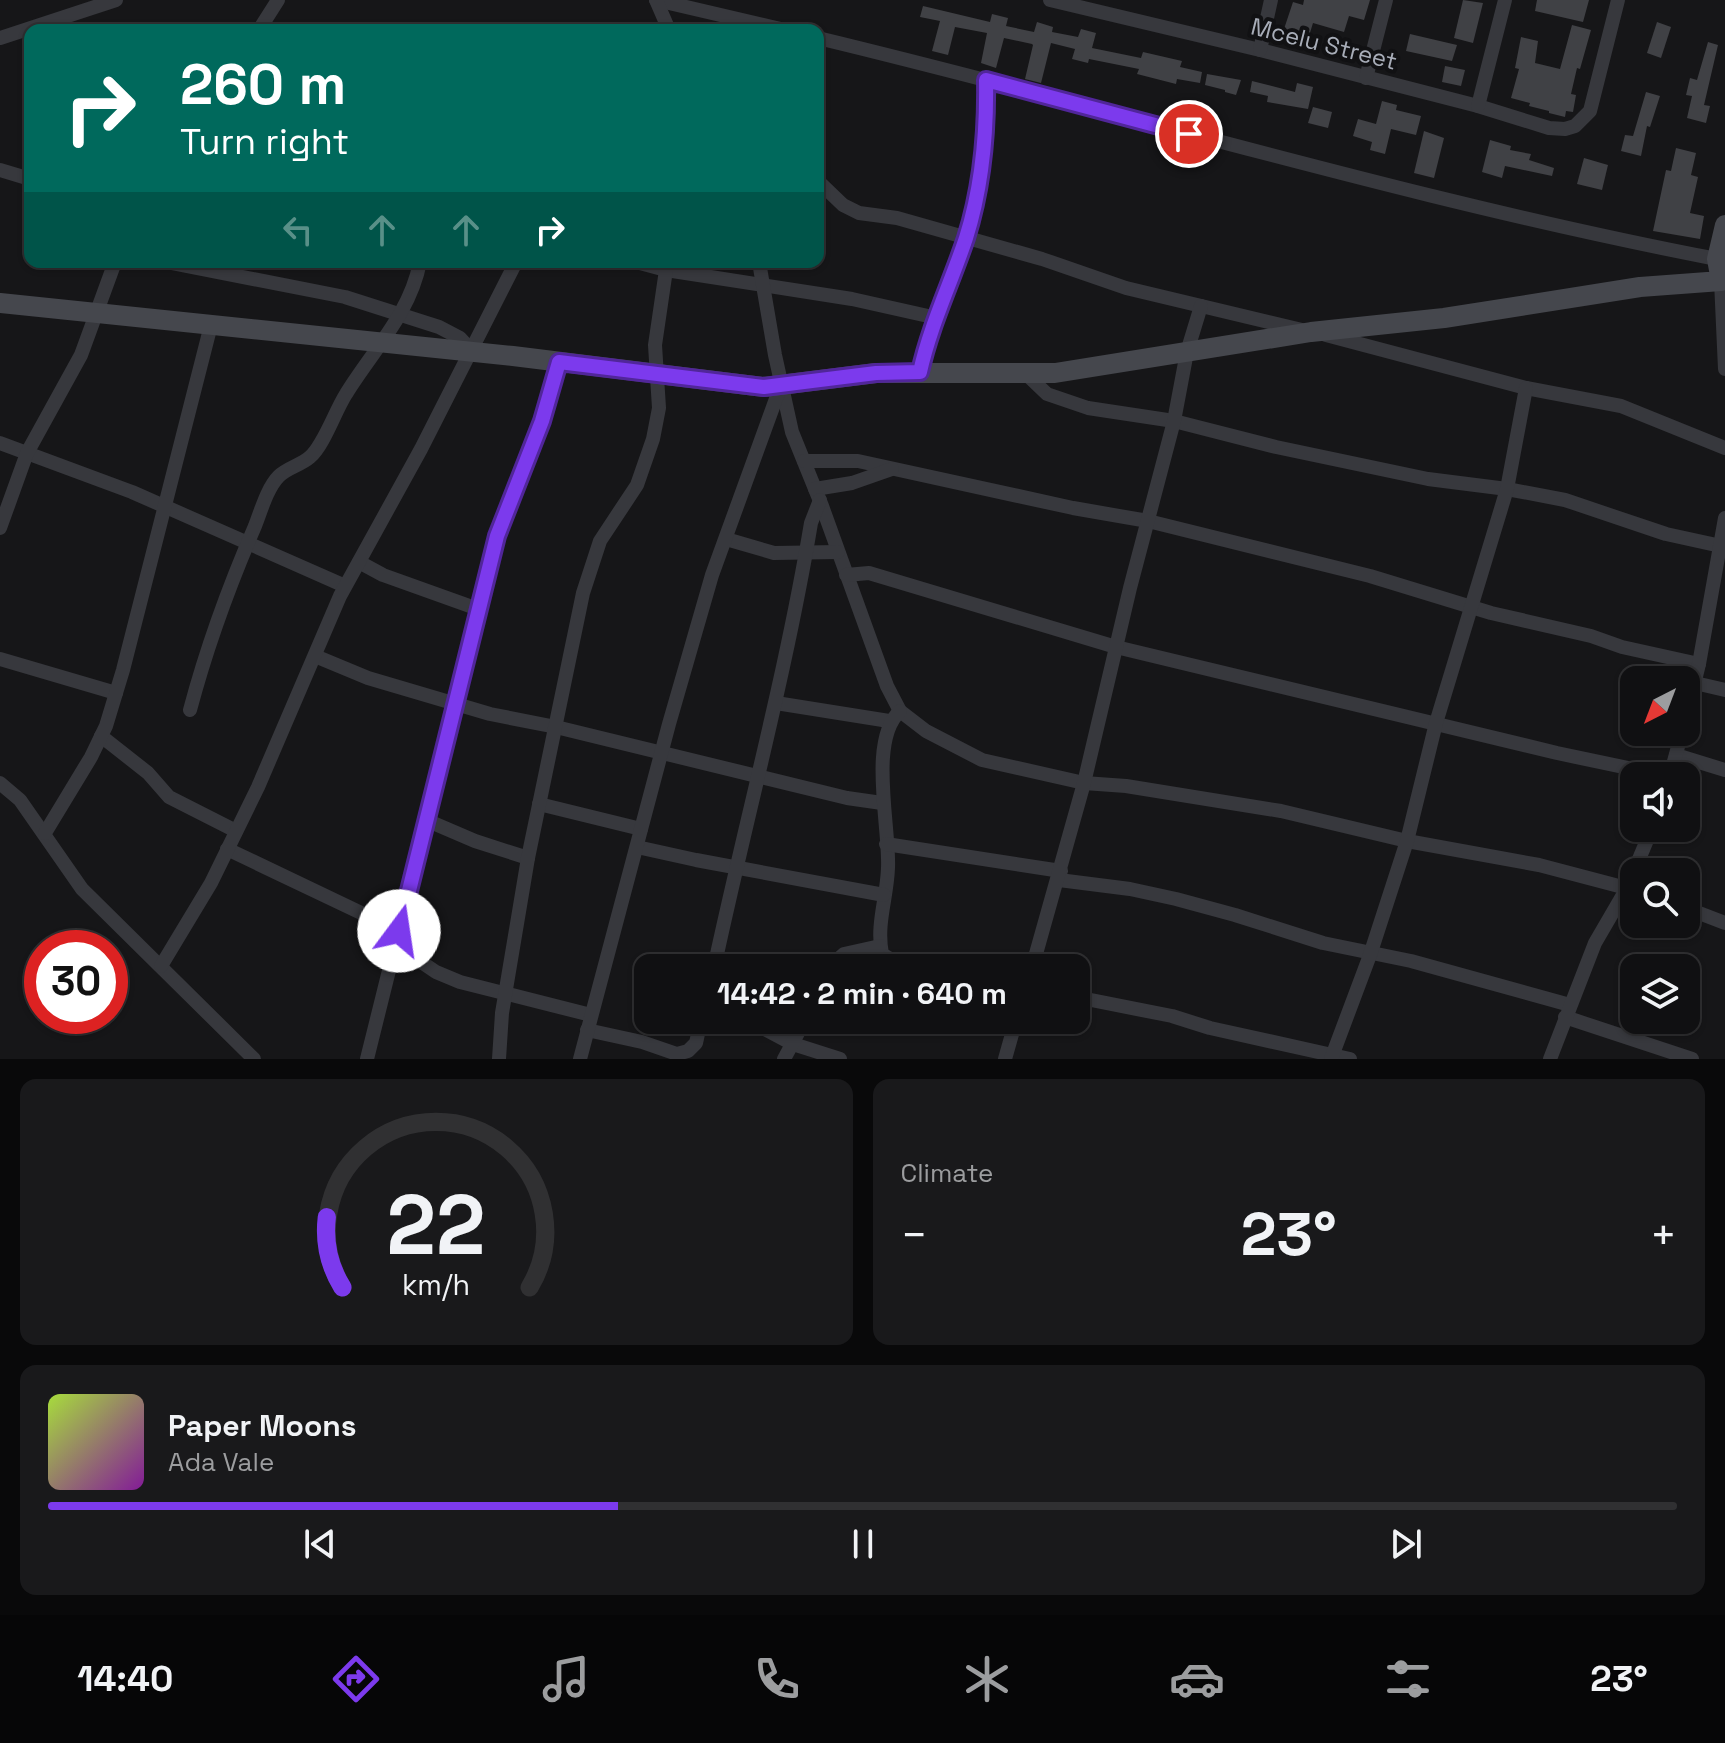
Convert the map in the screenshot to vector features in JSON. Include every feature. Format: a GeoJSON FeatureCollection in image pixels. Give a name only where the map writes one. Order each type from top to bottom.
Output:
{"type":"FeatureCollection","features":[{"type":"Feature","properties":{"kind":"street"},"geometry":{"type":"LineString","coordinates":[[43,24],[116,0]]}},
{"type":"Feature","properties":{"kind":"street"},"geometry":{"type":"LineString","coordinates":[[263,24],[278,0]]}},
{"type":"Feature","properties":{"kind":"street"},"geometry":{"type":"LineString","coordinates":[[666,24],[656,0],[759,24]]}},
{"type":"Feature","properties":{"kind":"street","name":"Mcelu Street"},"geometry":{"type":"LineString","coordinates":[[1050,0],[1260,50],[1478,106],[1549,128],[1565,129],[1584,120],[1590,111],[1618,0]]}},
{"type":"Feature","properties":{"kind":"street"},"geometry":{"type":"LineString","coordinates":[[1260,50],[1271,0]]}},
{"type":"Feature","properties":{"kind":"street"},"geometry":{"type":"LineString","coordinates":[[1366,78],[1386,0]]}},
{"type":"Feature","properties":{"kind":"street"},"geometry":{"type":"LineString","coordinates":[[1478,106],[1505,0]]}},
{"type":"Feature","properties":{"kind":"street"},"geometry":{"type":"LineString","coordinates":[[0,38],[24,30]]}},
{"type":"Feature","properties":{"kind":"street"},"geometry":{"type":"LineString","coordinates":[[824,40],[1461,201],[1717,259]]}},
{"type":"Feature","properties":{"kind":"street"},"geometry":{"type":"LineString","coordinates":[[920,372],[966,236],[979,184],[987,129],[986,80]]}},
{"type":"Feature","properties":{"kind":"street"},"geometry":{"type":"LineString","coordinates":[[0,170],[24,177]]}},
{"type":"Feature","properties":{"kind":"street"},"geometry":{"type":"LineString","coordinates":[[824,187],[843,205],[859,213],[897,218],[966,236],[1126,288],[1526,388],[1621,406],[1725,448]]}},
{"type":"Feature","properties":{"kind":"street"},"geometry":{"type":"LineString","coordinates":[[1725,225],[1717,259],[1723,283],[1725,369]]}},
{"type":"Feature","properties":{"kind":"street"},"geometry":{"type":"LineString","coordinates":[[0,528],[27,453],[81,355],[113,268]]}},
{"type":"Feature","properties":{"kind":"street"},"geometry":{"type":"LineString","coordinates":[[197,268],[345,297],[401,314],[460,338],[473,352]]}},
{"type":"Feature","properties":{"kind":"street"},"geometry":{"type":"LineString","coordinates":[[190,710],[206,649],[247,544],[279,476],[311,456],[346,393],[383,343],[408,302],[418,268]]}},
{"type":"Feature","properties":{"kind":"street"},"geometry":{"type":"LineString","coordinates":[[161,966],[211,883],[345,586],[473,352],[513,268]]}},
{"type":"Feature","properties":{"kind":"street"},"geometry":{"type":"LineString","coordinates":[[658,268],[852,299],[937,318]]}},
{"type":"Feature","properties":{"kind":"street"},"geometry":{"type":"LineString","coordinates":[[760,268],[792,432],[818,494],[895,716],[884,761],[882,803],[888,867],[878,935],[882,954]]}},
{"type":"Feature","properties":{"kind":"street"},"geometry":{"type":"LineString","coordinates":[[499,1059],[505,993],[528,858],[583,593],[600,541],[637,485],[653,439],[659,408],[655,345],[666,270]]}},
{"type":"Feature","properties":{"kind":"street"},"geometry":{"type":"LineString","coordinates":[[0,303],[473,352],[764,387],[876,373],[1055,373],[1311,332],[1444,318],[1640,287],[1723,283]]}},
{"type":"Feature","properties":{"kind":"street"},"geometry":{"type":"LineString","coordinates":[[1036,954],[1084,783],[1174,421],[1187,352],[1201,306]]}},
{"type":"Feature","properties":{"kind":"street"},"geometry":{"type":"LineString","coordinates":[[45,833],[101,736],[116,693],[211,325]]}},
{"type":"Feature","properties":{"kind":"street"},"geometry":{"type":"LineString","coordinates":[[367,1059],[497,536],[542,421],[559,362]]}},
{"type":"Feature","properties":{"kind":"street"},"geometry":{"type":"LineString","coordinates":[[1024,372],[1047,394],[1074,403],[1174,421],[1276,447],[1428,479],[1565,500],[1666,534],[1723,547]]}},
{"type":"Feature","properties":{"kind":"street"},"geometry":{"type":"LineString","coordinates":[[580,1059],[712,575],[782,385]]}},
{"type":"Feature","properties":{"kind":"street"},"geometry":{"type":"LineString","coordinates":[[1332,1057],[1370,955],[1407,841],[1436,723],[1507,489],[1526,388]]}},
{"type":"Feature","properties":{"kind":"street"},"geometry":{"type":"LineString","coordinates":[[0,443],[132,492],[345,586]]}},
{"type":"Feature","properties":{"kind":"street"},"geometry":{"type":"LineString","coordinates":[[804,461],[858,461],[1073,508],[1148,521],[1370,576],[1622,647],[1699,664],[1723,547],[1725,518]]}},
{"type":"Feature","properties":{"kind":"street"},"geometry":{"type":"LineString","coordinates":[[818,494],[892,469]]}},
{"type":"Feature","properties":{"kind":"street"},"geometry":{"type":"LineString","coordinates":[[717,954],[776,703],[818,494]]}},
{"type":"Feature","properties":{"kind":"street"},"geometry":{"type":"LineString","coordinates":[[726,539],[774,553],[838,552]]}},
{"type":"Feature","properties":{"kind":"street"},"geometry":{"type":"LineString","coordinates":[[359,562],[383,575],[478,609]]}},
{"type":"Feature","properties":{"kind":"street"},"geometry":{"type":"LineString","coordinates":[[846,575],[869,573],[1116,647],[1620,766]]}},
{"type":"Feature","properties":{"kind":"street"},"geometry":{"type":"LineString","coordinates":[[315,656],[368,678],[490,714],[556,727],[759,778],[882,803]]}},
{"type":"Feature","properties":{"kind":"street"},"geometry":{"type":"LineString","coordinates":[[0,659],[116,693]]}},
{"type":"Feature","properties":{"kind":"street"},"geometry":{"type":"LineString","coordinates":[[1700,684],[1725,690]]}},
{"type":"Feature","properties":{"kind":"street"},"geometry":{"type":"LineString","coordinates":[[776,703],[895,716],[982,760],[1084,783],[1126,786],[1281,811],[1407,841],[1539,865],[1620,886]]}},
{"type":"Feature","properties":{"kind":"street"},"geometry":{"type":"LineString","coordinates":[[101,736],[148,773],[169,797],[236,831]]}},
{"type":"Feature","properties":{"kind":"street"},"geometry":{"type":"LineString","coordinates":[[1673,762],[1678,746]]}},
{"type":"Feature","properties":{"kind":"street"},"geometry":{"type":"LineString","coordinates":[[1676,755],[1725,770]]}},
{"type":"Feature","properties":{"kind":"street"},"geometry":{"type":"LineString","coordinates":[[0,783],[20,800],[82,889],[254,1059]]}},
{"type":"Feature","properties":{"kind":"street"},"geometry":{"type":"LineString","coordinates":[[539,804],[641,829]]}},
{"type":"Feature","properties":{"kind":"street"},"geometry":{"type":"LineString","coordinates":[[426,820],[475,841],[528,858]]}},
{"type":"Feature","properties":{"kind":"street"},"geometry":{"type":"LineString","coordinates":[[886,844],[1176,899],[1323,943],[1411,961],[1568,1011],[1692,1059]]}},
{"type":"Feature","properties":{"kind":"street"},"geometry":{"type":"LineString","coordinates":[[637,847],[884,895]]}},
{"type":"Feature","properties":{"kind":"street"},"geometry":{"type":"LineString","coordinates":[[227,849],[397,938],[436,972],[460,982],[505,993],[677,1054],[688,1051],[696,1043],[698,1034]]}},
{"type":"Feature","properties":{"kind":"street"},"geometry":{"type":"LineString","coordinates":[[1550,1059],[1595,943],[1620,906]]}},
{"type":"Feature","properties":{"kind":"street"},"geometry":{"type":"LineString","coordinates":[[1700,913],[1725,923]]}},
{"type":"Feature","properties":{"kind":"street"},"geometry":{"type":"LineString","coordinates":[[844,954],[880,946]]}},
{"type":"Feature","properties":{"kind":"street"},"geometry":{"type":"LineString","coordinates":[[1090,1000],[1350,1059]]}},
{"type":"Feature","properties":{"kind":"street"},"geometry":{"type":"LineString","coordinates":[[774,1034],[793,1044],[840,1059]]}},
{"type":"Feature","properties":{"kind":"street"},"geometry":{"type":"LineString","coordinates":[[784,1059],[798,1034]]}},
{"type":"Feature","properties":{"kind":"street"},"geometry":{"type":"LineString","coordinates":[[1005,1059],[1012,1034]]}},
{"type":"Feature","properties":{"kind":"building"},"geometry":{"type":"Polygon","coordinates":[[[1304,0],[1370,0],[1364,20],[1349,16],[1344,32],[1313,23],[1305,49],[1280,41],[1293,2],[1303,5],[1304,0]]]}},
{"type":"Feature","properties":{"kind":"building"},"geometry":{"type":"Polygon","coordinates":[[[1463,0],[1483,3],[1473,43],[1454,38],[1463,0]]]}},
{"type":"Feature","properties":{"kind":"building"},"geometry":{"type":"Polygon","coordinates":[[[1537,0],[1589,0],[1583,22],[1535,11],[1537,0]]]}},
{"type":"Feature","properties":{"kind":"building"},"geometry":{"type":"Polygon","coordinates":[[[923,6],[990,22],[992,14],[1008,18],[1006,26],[1034,32],[1037,22],[1053,27],[1052,32],[1078,37],[1081,29],[1096,33],[1092,48],[1141,58],[1143,52],[1182,61],[1180,67],[1202,72],[1200,83],[1177,79],[1176,84],[1137,74],[1139,69],[1089,59],[1088,63],[1072,59],[1075,49],[1051,43],[1041,83],[1025,79],[1032,44],[1004,38],[996,68],[981,63],[987,33],[955,27],[948,55],[932,51],[940,21],[920,17],[923,6]]]}},
{"type":"Feature","properties":{"kind":"building"},"geometry":{"type":"Polygon","coordinates":[[[1657,22],[1671,27],[1661,58],[1647,53],[1657,22]]]}},
{"type":"Feature","properties":{"kind":"building"},"geometry":{"type":"Polygon","coordinates":[[[1572,25],[1591,30],[1571,94],[1576,95],[1573,112],[1566,111],[1565,117],[1511,98],[1519,69],[1515,68],[1521,37],[1538,41],[1535,63],[1560,69],[1572,25]]]}},
{"type":"Feature","properties":{"kind":"building"},"geometry":{"type":"Polygon","coordinates":[[[1410,34],[1457,45],[1452,61],[1406,51],[1410,34]]]}},
{"type":"Feature","properties":{"kind":"building"},"geometry":{"type":"Polygon","coordinates":[[[1708,42],[1718,45],[1704,105],[1710,106],[1706,123],[1687,118],[1692,96],[1686,95],[1690,78],[1697,80],[1708,42]]]}},
{"type":"Feature","properties":{"kind":"building"},"geometry":{"type":"Polygon","coordinates":[[[1445,66],[1465,70],[1461,86],[1442,82],[1445,66]]]}},
{"type":"Feature","properties":{"kind":"building"},"geometry":{"type":"Polygon","coordinates":[[[1207,74],[1241,80],[1236,95],[1205,85],[1207,74]]]}},
{"type":"Feature","properties":{"kind":"building"},"geometry":{"type":"Polygon","coordinates":[[[1252,81],[1295,92],[1297,83],[1313,87],[1308,109],[1267,102],[1268,96],[1250,92],[1252,81]]]}},
{"type":"Feature","properties":{"kind":"building"},"geometry":{"type":"Polygon","coordinates":[[[1646,92],[1660,96],[1650,127],[1647,126],[1641,156],[1621,151],[1625,135],[1633,136],[1646,92]]]}},
{"type":"Feature","properties":{"kind":"building"},"geometry":{"type":"Polygon","coordinates":[[[1382,101],[1397,105],[1396,110],[1421,116],[1416,135],[1391,129],[1385,154],[1370,150],[1372,142],[1353,136],[1358,119],[1376,124],[1382,101]]]}},
{"type":"Feature","properties":{"kind":"building"},"geometry":{"type":"Polygon","coordinates":[[[1313,107],[1332,112],[1328,128],[1308,123],[1313,107]]]}},
{"type":"Feature","properties":{"kind":"building"},"geometry":{"type":"Polygon","coordinates":[[[1424,131],[1444,138],[1434,178],[1414,173],[1424,131]]]}},
{"type":"Feature","properties":{"kind":"building"},"geometry":{"type":"Polygon","coordinates":[[[1490,140],[1511,146],[1510,150],[1531,154],[1529,160],[1554,168],[1552,176],[1505,166],[1502,178],[1482,172],[1490,140]]]}},
{"type":"Feature","properties":{"kind":"building"},"geometry":{"type":"Polygon","coordinates":[[[1676,148],[1696,153],[1691,175],[1698,177],[1690,213],[1704,216],[1700,239],[1653,231],[1666,170],[1671,171],[1676,148]]]}},
{"type":"Feature","properties":{"kind":"building"},"geometry":{"type":"Polygon","coordinates":[[[1584,158],[1608,165],[1602,190],[1577,184],[1584,158]]]}},
{"type":"Feature","properties":{"kind":"route"},"geometry":{"type":"LineString","coordinates":[[399,931],[497,536],[542,421],[559,362],[764,387],[876,373],[920,372],[966,236],[979,184],[987,129],[986,80],[1189,134]]}}]}
